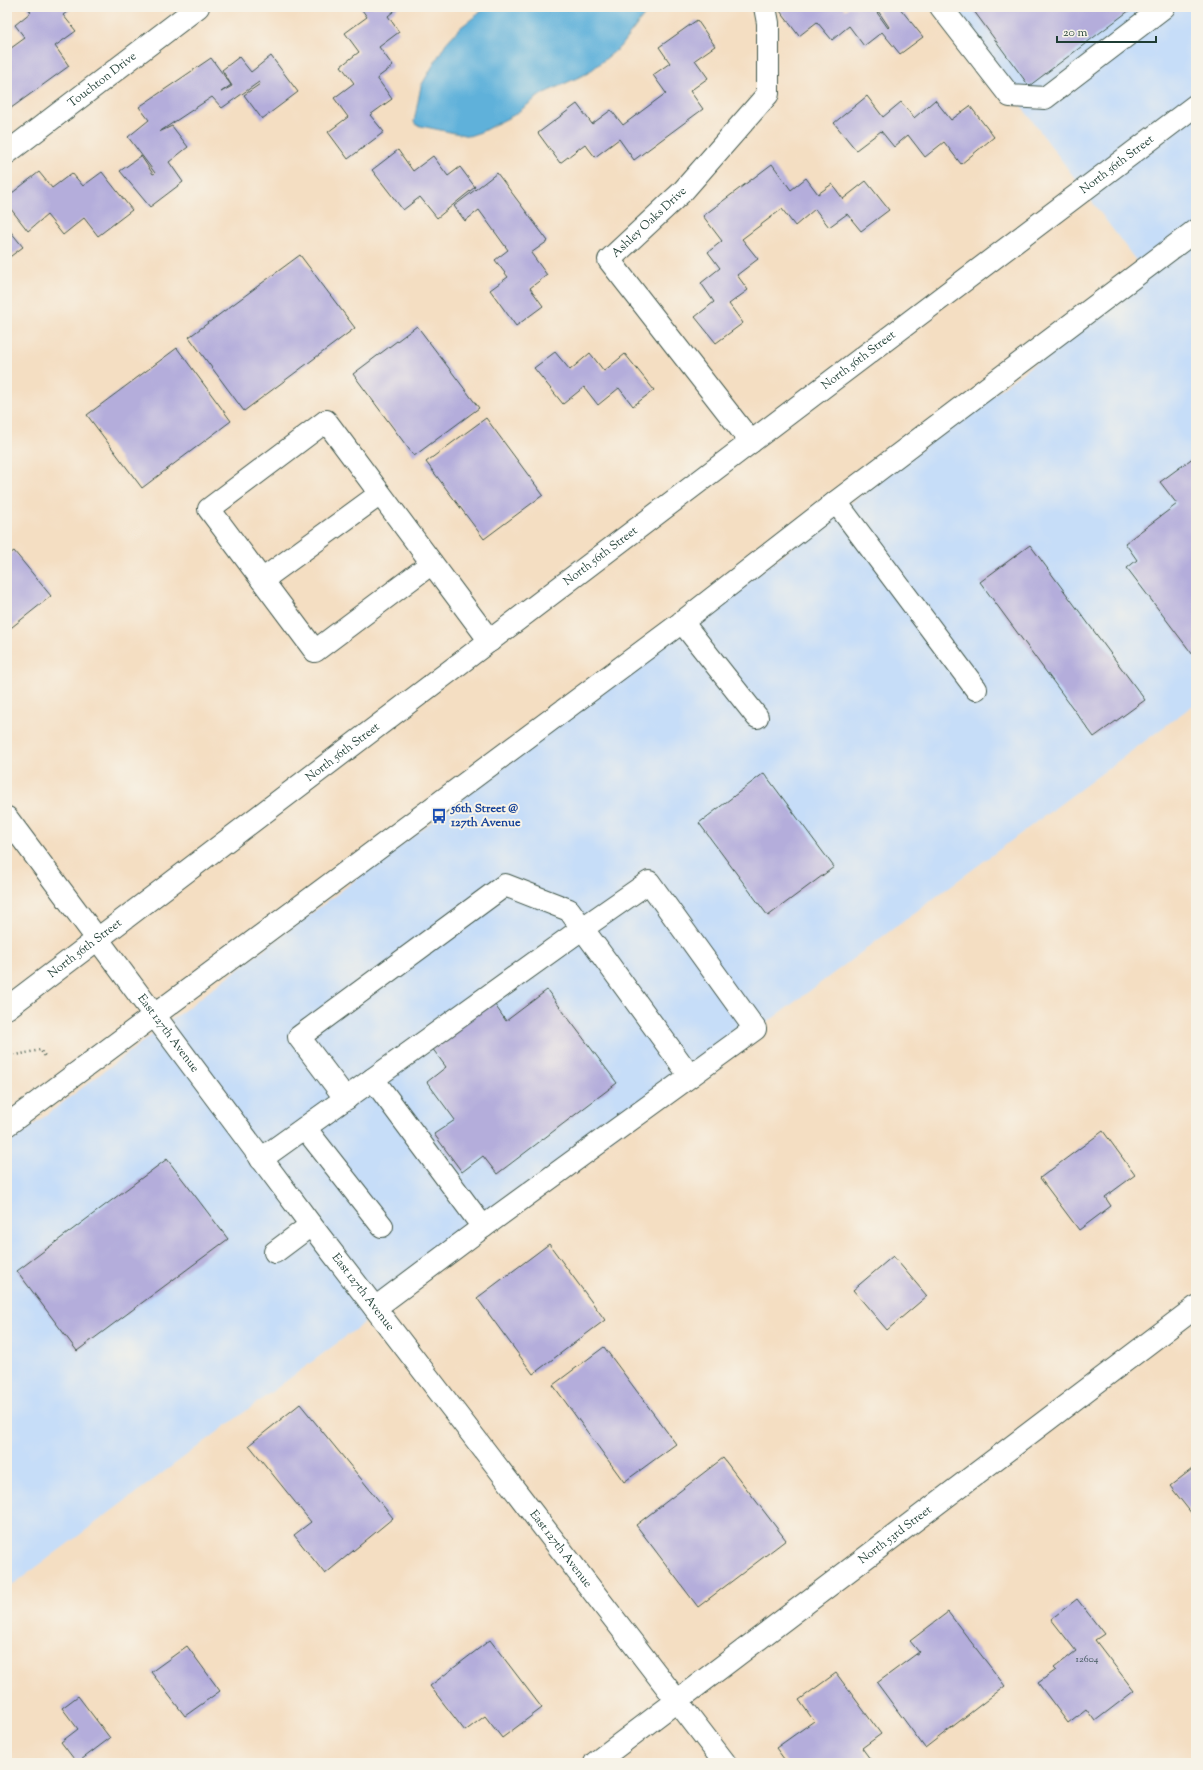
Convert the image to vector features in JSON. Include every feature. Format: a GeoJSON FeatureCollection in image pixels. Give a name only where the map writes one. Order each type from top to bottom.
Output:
{"type":"FeatureCollection","features":[{"type":"Feature","properties":{"kind":"main road","name":"Touchton Drive"},"geometry":{"type":"LineString","coordinates":[[12,145],[198,7]]}},
{"type":"Feature","properties":{"kind":"main road","name":"Ashley Oaks Drive"},"geometry":{"type":"LineString","coordinates":[[750,442],[609,260],[683,192],[768,94],[768,23],[765,7]]}},
{"type":"Feature","properties":{"kind":"main road"},"geometry":{"type":"LineString","coordinates":[[941,7],[1010,96],[1045,98],[1164,7]]}},
{"type":"Feature","properties":{"kind":"main road","name":"North 56th Street"},"geometry":{"type":"LineString","coordinates":[[7,1008],[750,442],[1196,106]]}},
{"type":"Feature","properties":{"kind":"main road"},"geometry":{"type":"LineString","coordinates":[[7,1125],[682,622],[836,502],[1196,230]]}},
{"type":"Feature","properties":{"kind":"main road"},"geometry":{"type":"LineString","coordinates":[[432,563],[315,651],[209,509],[326,421],[380,494],[432,563],[490,641]]}},
{"type":"Feature","properties":{"kind":"main road"},"geometry":{"type":"LineString","coordinates":[[262,580],[380,494]]}},
{"type":"Feature","properties":{"kind":"main road"},"geometry":{"type":"LineString","coordinates":[[836,502],[976,689]]}},
{"type":"Feature","properties":{"kind":"main road"},"geometry":{"type":"LineString","coordinates":[[682,622],[757,717]]}},
{"type":"Feature","properties":{"kind":"main road","name":"East 127th Avenue"},"geometry":{"type":"LineString","coordinates":[[7,818],[310,1225],[725,1763]]}},
{"type":"Feature","properties":{"kind":"main road"},"geometry":{"type":"LineString","coordinates":[[261,1159],[582,928],[649,882],[755,1029],[483,1227],[375,1308]]}},
{"type":"Feature","properties":{"kind":"main road"},"geometry":{"type":"LineString","coordinates":[[346,1099],[299,1037],[505,885],[569,910],[690,1076]]}},
{"type":"Feature","properties":{"kind":"main road"},"geometry":{"type":"LineString","coordinates":[[373,1079],[483,1227]]}},
{"type":"Feature","properties":{"kind":"main road"},"geometry":{"type":"LineString","coordinates":[[305,1128],[382,1226]]}},
{"type":"Feature","properties":{"kind":"main road"},"geometry":{"type":"LineString","coordinates":[[276,1252],[310,1225]]}},
{"type":"Feature","properties":{"kind":"main road","name":"North 53rd Street"},"geometry":{"type":"LineString","coordinates":[[595,1763],[1196,1308]]}},
{"type":"Feature","properties":{"kind":"path"},"geometry":{"type":"LineString","coordinates":[[7,1057],[40,1050],[45,1056]]}},
{"type":"Feature","properties":{"kind":"shaded area"},"geometry":{"type":"Polygon","coordinates":[[[948,7],[1196,7],[1196,703],[7,1589],[7,1145],[1148,277],[948,7]]]}},
{"type":"Feature","properties":{"kind":"water"},"geometry":{"type":"Polygon","coordinates":[[[487,7],[647,7],[646,13],[619,48],[588,73],[542,94],[514,115],[481,132],[469,136],[416,125],[414,122],[421,86],[446,43],[461,27],[487,7]]]}},
{"type":"Feature","properties":{"kind":"building"},"geometry":{"type":"Polygon","coordinates":[[[27,7],[74,7],[63,15],[76,31],[55,46],[69,66],[7,111],[7,51],[25,38],[15,25],[31,12],[27,7]]]}},
{"type":"Feature","properties":{"kind":"building"},"geometry":{"type":"Polygon","coordinates":[[[360,7],[399,7],[388,16],[399,32],[379,47],[393,66],[377,78],[392,99],[370,115],[384,132],[348,159],[328,132],[348,117],[334,98],[354,83],[341,66],[359,52],[345,33],[367,17],[360,7]]]}},
{"type":"Feature","properties":{"kind":"building"},"geometry":{"type":"Polygon","coordinates":[[[777,7],[843,7],[845,10],[849,7],[873,7],[888,28],[889,27],[876,8],[899,7],[923,37],[900,54],[882,32],[864,46],[849,26],[832,40],[817,22],[799,36],[777,7]]]}},
{"type":"Feature","properties":{"kind":"building"},"geometry":{"type":"Polygon","coordinates":[[[971,7],[1134,7],[1029,86],[971,7]]]}},
{"type":"Feature","properties":{"kind":"building"},"geometry":{"type":"Polygon","coordinates":[[[697,20],[715,46],[695,60],[708,78],[690,91],[703,109],[634,160],[619,139],[595,157],[585,144],[560,163],[538,133],[577,104],[592,124],[611,110],[623,125],[666,93],[653,75],[670,63],[659,47],[697,20]]]}},
{"type":"Feature","properties":{"kind":"building"},"geometry":{"type":"Polygon","coordinates":[[[271,56],[298,92],[262,119],[244,95],[260,84],[259,82],[222,108],[212,97],[159,132],[172,126],[188,147],[169,162],[183,182],[150,207],[120,171],[141,156],[153,174],[155,173],[128,137],[149,120],[139,107],[211,58],[231,85],[221,92],[232,86],[222,70],[239,57],[251,72],[271,56]]]}},
{"type":"Feature","properties":{"kind":"building"},"geometry":{"type":"Polygon","coordinates":[[[867,96],[883,117],[901,102],[914,118],[935,100],[951,120],[970,106],[994,137],[961,164],[944,142],[925,157],[908,135],[894,147],[881,131],[856,150],[834,123],[867,96]]]}},
{"type":"Feature","properties":{"kind":"building"},"geometry":{"type":"Polygon","coordinates":[[[398,150],[413,171],[433,156],[448,176],[460,167],[475,187],[437,218],[420,197],[403,210],[372,170],[398,150]]]}},
{"type":"Feature","properties":{"kind":"building"},"geometry":{"type":"Polygon","coordinates":[[[772,164],[791,190],[806,178],[818,194],[832,184],[843,199],[866,181],[889,210],[861,231],[847,214],[829,227],[815,209],[795,226],[782,209],[742,239],[758,259],[737,275],[748,290],[729,304],[743,323],[716,343],[695,317],[714,302],[701,283],[720,268],[708,252],[722,241],[703,216],[772,164]]]}},
{"type":"Feature","properties":{"kind":"building"},"geometry":{"type":"Polygon","coordinates":[[[39,172],[52,188],[72,173],[83,186],[102,172],[132,210],[98,236],[84,218],[63,235],[47,215],[28,231],[7,204],[7,197],[39,172]]]}},
{"type":"Feature","properties":{"kind":"building"},"geometry":{"type":"Polygon","coordinates":[[[497,173],[548,241],[531,253],[547,275],[530,288],[543,306],[516,326],[490,290],[508,277],[495,260],[508,250],[479,210],[465,221],[454,206],[497,173]]]}},
{"type":"Feature","properties":{"kind":"building"},"geometry":{"type":"Polygon","coordinates":[[[7,227],[23,247],[7,259],[7,227]]]}},
{"type":"Feature","properties":{"kind":"building"},"geometry":{"type":"Polygon","coordinates":[[[300,255],[355,328],[244,411],[189,337],[300,255]]]}},
{"type":"Feature","properties":{"kind":"building"},"geometry":{"type":"Polygon","coordinates":[[[417,326],[479,408],[414,456],[353,374],[417,326]]]}},
{"type":"Feature","properties":{"kind":"building"},"geometry":{"type":"Polygon","coordinates":[[[177,348],[231,421],[142,488],[87,415],[177,348]]]}},
{"type":"Feature","properties":{"kind":"building"},"geometry":{"type":"Polygon","coordinates":[[[555,352],[570,370],[590,353],[604,371],[625,354],[654,390],[633,406],[619,388],[598,405],[584,387],[563,404],[534,368],[555,352]]]}},
{"type":"Feature","properties":{"kind":"building"},"geometry":{"type":"Polygon","coordinates":[[[486,418],[543,495],[484,539],[426,462],[486,418]]]}},
{"type":"Feature","properties":{"kind":"building"},"geometry":{"type":"Polygon","coordinates":[[[1194,457],[1196,460],[1196,659],[1127,568],[1137,560],[1125,543],[1177,504],[1160,482],[1194,457]]]}},
{"type":"Feature","properties":{"kind":"building"},"geometry":{"type":"Polygon","coordinates":[[[1030,545],[1145,700],[1094,737],[980,582],[1030,545]]]}},
{"type":"Feature","properties":{"kind":"building"},"geometry":{"type":"Polygon","coordinates":[[[14,551],[51,596],[7,631],[7,556],[14,551]]]}},
{"type":"Feature","properties":{"kind":"building"},"geometry":{"type":"Polygon","coordinates":[[[764,773],[834,867],[768,916],[699,823],[764,773]]]}},
{"type":"Feature","properties":{"kind":"building"},"geometry":{"type":"Polygon","coordinates":[[[547,990],[617,1083],[497,1174],[483,1156],[462,1172],[434,1134],[455,1120],[427,1082],[446,1067],[432,1048],[493,1002],[506,1021],[547,990]]]}},
{"type":"Feature","properties":{"kind":"building"},"geometry":{"type":"Polygon","coordinates":[[[1103,1131],[1135,1175],[1105,1197],[1111,1206],[1079,1230],[1040,1178],[1103,1131]]]}},
{"type":"Feature","properties":{"kind":"building"},"geometry":{"type":"Polygon","coordinates":[[[167,1159],[228,1239],[77,1351],[17,1271],[167,1159]]]}},
{"type":"Feature","properties":{"kind":"building"},"geometry":{"type":"Polygon","coordinates":[[[549,1244],[605,1320],[533,1374],[477,1298],[549,1244]]]}},
{"type":"Feature","properties":{"kind":"building"},"geometry":{"type":"Polygon","coordinates":[[[893,1256],[927,1296],[887,1330],[853,1290],[893,1256]]]}},
{"type":"Feature","properties":{"kind":"building"},"geometry":{"type":"Polygon","coordinates":[[[604,1347],[676,1444],[624,1482],[553,1385],[604,1347]]]}},
{"type":"Feature","properties":{"kind":"building"},"geometry":{"type":"Polygon","coordinates":[[[300,1404],[393,1518],[325,1574],[294,1535],[311,1522],[249,1445],[300,1404]]]}},
{"type":"Feature","properties":{"kind":"building"},"geometry":{"type":"Polygon","coordinates":[[[723,1458],[786,1540],[698,1607],[636,1525],[723,1458]]]}},
{"type":"Feature","properties":{"kind":"building"},"geometry":{"type":"Polygon","coordinates":[[[1196,1466],[1196,1519],[1170,1486],[1196,1466]]]}},
{"type":"Feature","properties":{"kind":"building"},"geometry":{"type":"Polygon","coordinates":[[[1077,1599],[1104,1634],[1095,1640],[1134,1691],[1095,1721],[1086,1709],[1068,1723],[1038,1683],[1056,1670],[1054,1668],[1076,1651],[1051,1619],[1077,1599]]]}},
{"type":"Feature","properties":{"kind":"building"},"geometry":{"type":"Polygon","coordinates":[[[948,1612],[1005,1686],[925,1748],[877,1683],[919,1652],[910,1641],[948,1612]]]}},
{"type":"Feature","properties":{"kind":"building"},"geometry":{"type":"Polygon","coordinates":[[[490,1640],[542,1708],[502,1738],[485,1716],[465,1731],[430,1686],[490,1640]]]}},
{"type":"Feature","properties":{"kind":"building"},"geometry":{"type":"Polygon","coordinates":[[[187,1646],[220,1691],[185,1716],[151,1672],[187,1646]]]}},
{"type":"Feature","properties":{"kind":"building"},"geometry":{"type":"Polygon","coordinates":[[[836,1673],[881,1734],[862,1748],[873,1763],[787,1763],[776,1748],[814,1721],[799,1700],[836,1673]]]}},
{"type":"Feature","properties":{"kind":"building"},"geometry":{"type":"Polygon","coordinates":[[[78,1696],[110,1738],[77,1763],[61,1742],[78,1729],[62,1708],[78,1696]]]}},
{"type":"Feature","properties":{"kind":"place","name":"56th Street @ 127th Avenue"},"geometry":{"type":"Point","coordinates":[439,816]}}]}
